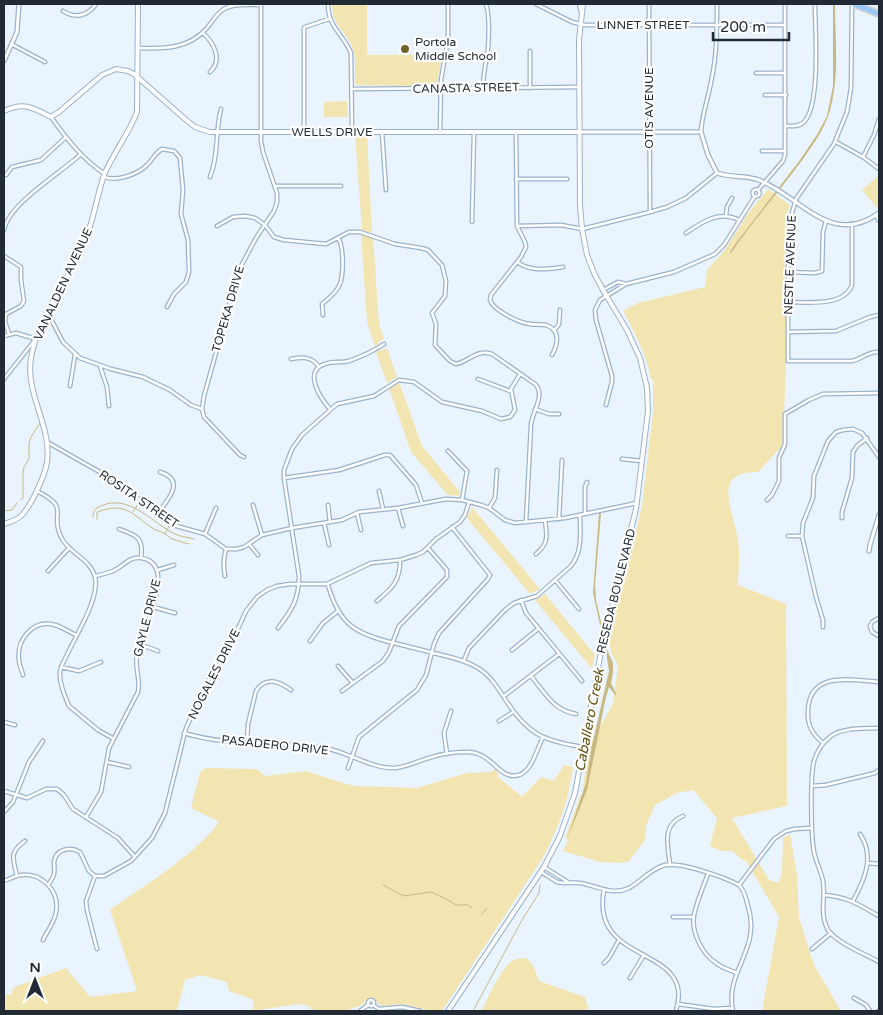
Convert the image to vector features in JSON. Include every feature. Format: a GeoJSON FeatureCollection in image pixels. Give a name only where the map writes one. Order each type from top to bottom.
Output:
{"type":"FeatureCollection","features":[{"type":"Feature","properties":{"kind":"main road","name":"VANALDEN AVENUE"},"geometry":{"type":"LineString","coordinates":[[4,524],[21,516],[37,491],[46,466],[47,442],[33,389],[31,361],[36,339],[87,237],[104,175],[134,121],[137,112],[138,4]]}},
{"type":"Feature","properties":{"kind":"main road"},"geometry":{"type":"LineString","coordinates":[[580,24],[581,4]]}},
{"type":"Feature","properties":{"kind":"main road"},"geometry":{"type":"LineString","coordinates":[[853,4],[879,14]]}},
{"type":"Feature","properties":{"kind":"main road","name":"RESEDA BOULEVARD"},"geometry":{"type":"LineString","coordinates":[[448,1011],[544,867],[560,836],[574,793],[604,638],[637,503],[648,411],[647,387],[645,374],[633,340],[602,290],[589,260],[582,229],[579,132],[580,24]]}},
{"type":"Feature","properties":{"kind":"main road","name":"WELLS DRIVE"},"geometry":{"type":"LineString","coordinates":[[51,117],[102,74],[122,69],[138,77],[195,127],[202,130],[218,132],[579,132]]}},
{"type":"Feature","properties":{"kind":"main road"},"geometry":{"type":"LineString","coordinates":[[4,110],[28,106],[40,110],[51,117]]}},
{"type":"Feature","properties":{"kind":"street"},"geometry":{"type":"LineString","coordinates":[[4,61],[13,45],[18,27],[19,4]]}},
{"type":"Feature","properties":{"kind":"street"},"geometry":{"type":"LineString","coordinates":[[63,11],[72,16],[85,14],[92,10],[96,4]]}},
{"type":"Feature","properties":{"kind":"street"},"geometry":{"type":"LineString","coordinates":[[138,48],[172,48],[181,46],[191,42],[203,33],[220,11],[233,5],[261,4]]}},
{"type":"Feature","properties":{"kind":"street","name":"TOPEKA DRIVE"},"geometry":{"type":"LineString","coordinates":[[202,409],[238,270],[247,252],[276,207],[275,186],[263,152],[261,132],[261,4]]}},
{"type":"Feature","properties":{"kind":"street"},"geometry":{"type":"LineString","coordinates":[[328,4],[333,27],[346,43],[351,53],[352,132]]}},
{"type":"Feature","properties":{"kind":"street"},"geometry":{"type":"LineString","coordinates":[[440,132],[440,88],[448,39],[448,4]]}},
{"type":"Feature","properties":{"kind":"street"},"geometry":{"type":"LineString","coordinates":[[483,88],[483,73],[488,52],[488,11],[486,4]]}},
{"type":"Feature","properties":{"kind":"street","name":"LINNET STREET"},"geometry":{"type":"LineString","coordinates":[[536,4],[580,24],[785,25]]}},
{"type":"Feature","properties":{"kind":"street","name":"OTIS AVENUE"},"geometry":{"type":"LineString","coordinates":[[649,4],[650,212]]}},
{"type":"Feature","properties":{"kind":"street"},"geometry":{"type":"LineString","coordinates":[[717,4],[714,65],[701,132],[708,154],[718,173]]}},
{"type":"Feature","properties":{"kind":"street"},"geometry":{"type":"LineString","coordinates":[[606,405],[612,376],[595,314],[597,305],[606,295],[626,284],[674,272],[715,254],[724,245],[754,196],[760,195],[758,190],[783,161],[786,126],[785,4]]}},
{"type":"Feature","properties":{"kind":"street"},"geometry":{"type":"LineString","coordinates":[[786,126],[803,124],[807,118],[812,101],[815,82],[815,4]]}},
{"type":"Feature","properties":{"kind":"street","name":"NESTLE AVENUE"},"geometry":{"type":"LineString","coordinates":[[853,4],[852,88],[847,112],[836,142],[795,203],[789,227],[788,361],[852,361],[871,352],[879,352]]}},
{"type":"Feature","properties":{"kind":"street"},"geometry":{"type":"LineString","coordinates":[[304,132],[304,28],[330,19]]}},
{"type":"Feature","properties":{"kind":"street"},"geometry":{"type":"LineString","coordinates":[[203,33],[216,50],[216,64],[210,72]]}},
{"type":"Feature","properties":{"kind":"street"},"geometry":{"type":"LineString","coordinates":[[13,45],[45,62]]}},
{"type":"Feature","properties":{"kind":"street"},"geometry":{"type":"LineString","coordinates":[[530,51],[530,88]]}},
{"type":"Feature","properties":{"kind":"street"},"geometry":{"type":"LineString","coordinates":[[756,73],[764,75],[786,73]]}},
{"type":"Feature","properties":{"kind":"street","name":"CANASTA STREET"},"geometry":{"type":"LineString","coordinates":[[352,89],[579,87]]}},
{"type":"Feature","properties":{"kind":"street"},"geometry":{"type":"LineString","coordinates":[[765,95],[786,95]]}},
{"type":"Feature","properties":{"kind":"street"},"geometry":{"type":"LineString","coordinates":[[210,177],[215,161],[218,120],[221,109]]}},
{"type":"Feature","properties":{"kind":"street"},"geometry":{"type":"LineString","coordinates":[[51,117],[81,154],[104,175],[112,179],[124,177],[146,166],[155,154],[162,149],[174,151],[180,158],[183,190],[181,214],[188,240],[189,272],[186,282],[174,294],[167,307]]}},
{"type":"Feature","properties":{"kind":"street"},"geometry":{"type":"LineString","coordinates":[[863,157],[874,135],[879,119]]}},
{"type":"Feature","properties":{"kind":"street"},"geometry":{"type":"LineString","coordinates":[[382,132],[386,190]]}},
{"type":"Feature","properties":{"kind":"street"},"geometry":{"type":"LineString","coordinates":[[472,222],[474,132]]}},
{"type":"Feature","properties":{"kind":"street"},"geometry":{"type":"LineString","coordinates":[[516,132],[517,226],[526,247],[517,262],[491,295],[490,303],[495,308],[524,323],[546,325],[554,331],[558,343],[552,355]]}},
{"type":"Feature","properties":{"kind":"street","name":"WELLS DRIVE"},"geometry":{"type":"LineString","coordinates":[[579,132],[701,132]]}},
{"type":"Feature","properties":{"kind":"street"},"geometry":{"type":"LineString","coordinates":[[6,176],[12,168],[41,160],[66,137]]}},
{"type":"Feature","properties":{"kind":"street"},"geometry":{"type":"LineString","coordinates":[[836,142],[863,157],[879,169]]}},
{"type":"Feature","properties":{"kind":"street"},"geometry":{"type":"LineString","coordinates":[[762,151],[785,151]]}},
{"type":"Feature","properties":{"kind":"street"},"geometry":{"type":"LineString","coordinates":[[4,230],[5,222],[38,187],[68,166],[81,154]]}},
{"type":"Feature","properties":{"kind":"street"},"geometry":{"type":"LineString","coordinates":[[517,226],[561,226],[582,229],[650,212],[667,207],[686,198],[718,173],[754,179],[764,183],[826,221],[852,224],[878,214],[879,221]]}},
{"type":"Feature","properties":{"kind":"street"},"geometry":{"type":"LineString","coordinates":[[516,179],[567,179]]}},
{"type":"Feature","properties":{"kind":"street"},"geometry":{"type":"LineString","coordinates":[[275,186],[341,186]]}},
{"type":"Feature","properties":{"kind":"street"},"geometry":{"type":"LineString","coordinates":[[726,215],[727,207],[732,198]]}},
{"type":"Feature","properties":{"kind":"street"},"geometry":{"type":"LineString","coordinates":[[686,233],[714,217],[726,215],[739,220]]}},
{"type":"Feature","properties":{"kind":"street"},"geometry":{"type":"LineString","coordinates":[[217,226],[229,219],[239,216],[250,216],[265,224],[272,234],[279,239],[326,244],[349,232],[360,232],[395,244],[428,250],[442,265],[446,281],[445,296],[432,313],[436,324],[436,345],[450,361],[456,364],[476,354],[488,353],[540,390],[540,398],[531,426],[526,522]]}},
{"type":"Feature","properties":{"kind":"street"},"geometry":{"type":"LineString","coordinates":[[788,272],[815,273],[822,271],[823,232],[826,221]]}},
{"type":"Feature","properties":{"kind":"street"},"geometry":{"type":"LineString","coordinates":[[788,302],[820,302],[847,295],[852,285],[852,224]]}},
{"type":"Feature","properties":{"kind":"street"},"geometry":{"type":"LineString","coordinates":[[323,316],[322,304],[336,291],[341,280],[341,245],[338,238]]}},
{"type":"Feature","properties":{"kind":"street"},"geometry":{"type":"LineString","coordinates":[[4,256],[21,267],[24,298],[21,306],[6,314],[5,322],[10,334]]}},
{"type":"Feature","properties":{"kind":"street"},"geometry":{"type":"LineString","coordinates":[[517,262],[533,269],[563,267]]}},
{"type":"Feature","properties":{"kind":"street"},"geometry":{"type":"LineString","coordinates":[[602,290],[618,282],[626,284]]}},
{"type":"Feature","properties":{"kind":"street"},"geometry":{"type":"LineString","coordinates":[[554,331],[559,324],[560,310]]}},
{"type":"Feature","properties":{"kind":"street"},"geometry":{"type":"LineString","coordinates":[[788,332],[836,331],[879,315]]}},
{"type":"Feature","properties":{"kind":"street"},"geometry":{"type":"LineString","coordinates":[[47,316],[52,321],[63,342],[76,355],[86,361],[143,378],[170,390],[191,406],[202,409],[204,417],[244,457]]}},
{"type":"Feature","properties":{"kind":"street"},"geometry":{"type":"LineString","coordinates":[[4,336],[10,334],[26,335],[36,339],[4,379]]}},
{"type":"Feature","properties":{"kind":"street"},"geometry":{"type":"LineString","coordinates":[[330,409],[320,398],[314,385],[314,376],[320,367],[326,363],[348,361],[384,344]]}},
{"type":"Feature","properties":{"kind":"street"},"geometry":{"type":"LineString","coordinates":[[70,386],[76,355]]}},
{"type":"Feature","properties":{"kind":"street"},"geometry":{"type":"LineString","coordinates":[[291,359],[306,358],[315,361],[320,367]]}},
{"type":"Feature","properties":{"kind":"street"},"geometry":{"type":"LineString","coordinates":[[20,360],[31,361]]}},
{"type":"Feature","properties":{"kind":"street"},"geometry":{"type":"LineString","coordinates":[[100,365],[107,387],[109,406]]}},
{"type":"Feature","properties":{"kind":"street"},"geometry":{"type":"LineString","coordinates":[[278,628],[294,605],[299,584],[284,478],[287,462],[296,443],[330,409],[343,402],[374,396],[394,382],[405,379],[414,382],[442,402],[482,412],[497,418],[506,418],[515,410],[515,402],[510,391],[520,374]]}},
{"type":"Feature","properties":{"kind":"street"},"geometry":{"type":"LineString","coordinates":[[478,379],[510,391]]}},
{"type":"Feature","properties":{"kind":"street"},"geometry":{"type":"LineString","coordinates":[[767,500],[772,495],[779,481],[779,460],[784,446],[786,413],[808,400],[823,394],[879,393]]}},
{"type":"Feature","properties":{"kind":"street"},"geometry":{"type":"LineString","coordinates":[[535,409],[549,414],[558,414]]}},
{"type":"Feature","properties":{"kind":"street"},"geometry":{"type":"LineString","coordinates":[[823,627],[823,620],[802,536],[803,523],[812,498],[814,476],[831,436],[836,432],[848,429],[859,431],[867,438],[879,457]]}},
{"type":"Feature","properties":{"kind":"street"},"geometry":{"type":"LineString","coordinates":[[842,518],[852,478],[853,452],[867,438]]}},
{"type":"Feature","properties":{"kind":"street","name":"ROSITA STREET"},"geometry":{"type":"LineString","coordinates":[[47,442],[112,478],[172,525],[205,534],[226,549]]}},
{"type":"Feature","properties":{"kind":"street"},"geometry":{"type":"LineString","coordinates":[[448,451],[466,471],[462,500]]}},
{"type":"Feature","properties":{"kind":"street"},"geometry":{"type":"LineString","coordinates":[[284,478],[339,470],[390,455],[416,486],[422,503]]}},
{"type":"Feature","properties":{"kind":"street"},"geometry":{"type":"LineString","coordinates":[[622,459],[642,461]]}},
{"type":"Feature","properties":{"kind":"street"},"geometry":{"type":"LineString","coordinates":[[559,519],[562,460]]}},
{"type":"Feature","properties":{"kind":"street"},"geometry":{"type":"LineString","coordinates":[[489,508],[495,498],[497,470]]}},
{"type":"Feature","properties":{"kind":"street"},"geometry":{"type":"LineString","coordinates":[[157,514],[173,492],[174,486],[170,477],[160,472]]}},
{"type":"Feature","properties":{"kind":"street"},"geometry":{"type":"LineString","coordinates":[[585,514],[585,487],[587,482]]}},
{"type":"Feature","properties":{"kind":"street"},"geometry":{"type":"LineString","coordinates":[[37,491],[54,501],[58,508],[58,528],[61,538],[69,548],[89,565],[95,576],[96,591],[94,598],[61,667],[60,678],[69,706],[98,730],[114,739]]}},
{"type":"Feature","properties":{"kind":"street"},"geometry":{"type":"LineString","coordinates":[[379,491],[383,509]]}},
{"type":"Feature","properties":{"kind":"street"},"geometry":{"type":"LineString","coordinates":[[225,576],[223,557],[226,549],[237,549],[249,544],[262,535],[345,519],[357,512],[398,508],[446,499],[462,500],[489,508],[510,523],[559,519],[637,503]]}},
{"type":"Feature","properties":{"kind":"street","name":"NOGALES DRIVE"},"geometry":{"type":"LineString","coordinates":[[95,876],[109,875],[135,856],[152,838],[163,819],[184,733],[210,678],[226,655],[251,603],[272,587],[299,584],[328,584],[371,563],[416,556],[462,520],[470,502]]}},
{"type":"Feature","properties":{"kind":"street"},"geometry":{"type":"LineString","coordinates":[[253,505],[262,535]]}},
{"type":"Feature","properties":{"kind":"street"},"geometry":{"type":"LineString","coordinates":[[328,505],[330,522]]}},
{"type":"Feature","properties":{"kind":"street"},"geometry":{"type":"LineString","coordinates":[[205,534],[216,508]]}},
{"type":"Feature","properties":{"kind":"street"},"geometry":{"type":"LineString","coordinates":[[398,508],[403,526]]}},
{"type":"Feature","properties":{"kind":"street"},"geometry":{"type":"LineString","coordinates":[[357,512],[362,530]]}},
{"type":"Feature","properties":{"kind":"street"},"geometry":{"type":"LineString","coordinates":[[464,660],[469,648],[505,610],[514,603],[537,596],[571,566],[580,547],[580,515]]}},
{"type":"Feature","properties":{"kind":"street"},"geometry":{"type":"LineString","coordinates":[[869,551],[879,515]]}},
{"type":"Feature","properties":{"kind":"street"},"geometry":{"type":"LineString","coordinates":[[536,554],[542,549],[546,541],[545,520]]}},
{"type":"Feature","properties":{"kind":"street"},"geometry":{"type":"LineString","coordinates":[[324,523],[329,545]]}},
{"type":"Feature","properties":{"kind":"street"},"geometry":{"type":"LineString","coordinates":[[348,768],[356,741],[362,733],[417,690],[426,675],[431,652],[439,633],[490,575],[452,527]]}},
{"type":"Feature","properties":{"kind":"street"},"geometry":{"type":"LineString","coordinates":[[95,576],[116,570],[133,558],[141,558],[141,542],[132,533],[119,528]]}},
{"type":"Feature","properties":{"kind":"street"},"geometry":{"type":"LineString","coordinates":[[788,536],[802,536]]}},
{"type":"Feature","properties":{"kind":"street"},"geometry":{"type":"LineString","coordinates":[[249,544],[258,555]]}},
{"type":"Feature","properties":{"kind":"street"},"geometry":{"type":"LineString","coordinates":[[48,571],[69,548]]}},
{"type":"Feature","properties":{"kind":"street"},"geometry":{"type":"LineString","coordinates":[[342,691],[383,661],[389,652],[399,626],[447,576],[446,569],[428,548]]}},
{"type":"Feature","properties":{"kind":"street","name":"GAYLE DRIVE"},"geometry":{"type":"LineString","coordinates":[[86,817],[101,792],[109,748],[138,692],[136,658],[153,606],[159,579],[158,570],[151,562],[141,558]]}},
{"type":"Feature","properties":{"kind":"street"},"geometry":{"type":"LineString","coordinates":[[377,601],[397,580],[400,560]]}},
{"type":"Feature","properties":{"kind":"street"},"geometry":{"type":"LineString","coordinates":[[158,570],[174,564]]}},
{"type":"Feature","properties":{"kind":"street"},"geometry":{"type":"LineString","coordinates":[[555,580],[579,608]]}},
{"type":"Feature","properties":{"kind":"street"},"geometry":{"type":"LineString","coordinates":[[328,584],[338,612],[351,626],[360,632],[378,640],[464,660],[487,674],[521,722],[534,732],[560,743],[583,747]]}},
{"type":"Feature","properties":{"kind":"street"},"geometry":{"type":"LineString","coordinates":[[521,600],[526,614],[582,681]]}},
{"type":"Feature","properties":{"kind":"street"},"geometry":{"type":"LineString","coordinates":[[153,606],[175,613]]}},
{"type":"Feature","properties":{"kind":"street"},"geometry":{"type":"LineString","coordinates":[[310,641],[323,623],[338,612]]}},
{"type":"Feature","properties":{"kind":"street"},"geometry":{"type":"LineString","coordinates":[[879,618],[874,620],[870,626],[872,632],[879,636]]}},
{"type":"Feature","properties":{"kind":"street"},"geometry":{"type":"LineString","coordinates":[[23,675],[18,654],[22,638],[28,632],[36,626],[53,624],[76,635]]}},
{"type":"Feature","properties":{"kind":"street"},"geometry":{"type":"LineString","coordinates":[[512,650],[538,629]]}},
{"type":"Feature","properties":{"kind":"street"},"geometry":{"type":"LineString","coordinates":[[139,644],[158,652]]}},
{"type":"Feature","properties":{"kind":"street"},"geometry":{"type":"LineString","coordinates":[[504,696],[559,654]]}},
{"type":"Feature","properties":{"kind":"street"},"geometry":{"type":"LineString","coordinates":[[61,667],[78,671],[101,662]]}},
{"type":"Feature","properties":{"kind":"street"},"geometry":{"type":"LineString","coordinates":[[338,666],[353,683]]}},
{"type":"Feature","properties":{"kind":"street"},"geometry":{"type":"LineString","coordinates":[[531,676],[557,707],[576,714]]}},
{"type":"Feature","properties":{"kind":"street"},"geometry":{"type":"LineString","coordinates":[[823,743],[812,731],[807,718],[808,702],[817,688],[825,682],[840,679],[879,682]]}},
{"type":"Feature","properties":{"kind":"street"},"geometry":{"type":"LineString","coordinates":[[246,742],[248,724],[258,687],[263,683],[274,681],[291,690]]}},
{"type":"Feature","properties":{"kind":"street"},"geometry":{"type":"LineString","coordinates":[[447,754],[444,733],[451,711]]}},
{"type":"Feature","properties":{"kind":"street"},"geometry":{"type":"LineString","coordinates":[[499,721],[513,712]]}},
{"type":"Feature","properties":{"kind":"street"},"geometry":{"type":"LineString","coordinates":[[4,722],[15,725]]}},
{"type":"Feature","properties":{"kind":"street"},"geometry":{"type":"LineString","coordinates":[[879,728],[842,731],[823,743],[813,763],[812,786],[814,855],[822,877],[823,913],[827,926],[831,933],[840,940],[879,962]]}},
{"type":"Feature","properties":{"kind":"street","name":"PASADERO DRIVE"},"geometry":{"type":"LineString","coordinates":[[184,733],[205,739],[324,748],[382,767],[395,768],[429,757],[465,752],[479,754],[490,760],[502,772],[511,776],[526,771],[543,737]]}},
{"type":"Feature","properties":{"kind":"street"},"geometry":{"type":"LineString","coordinates":[[4,812],[10,807],[29,762],[43,741]]}},
{"type":"Feature","properties":{"kind":"street"},"geometry":{"type":"LineString","coordinates":[[107,762],[129,767]]}},
{"type":"Feature","properties":{"kind":"street"},"geometry":{"type":"LineString","coordinates":[[812,786],[826,785],[875,773],[879,770]]}},
{"type":"Feature","properties":{"kind":"street"},"geometry":{"type":"LineString","coordinates":[[4,791],[26,798],[46,789],[56,790],[64,795],[74,809],[118,838],[135,856]]}},
{"type":"Feature","properties":{"kind":"street"},"geometry":{"type":"LineString","coordinates":[[670,865],[667,841],[669,829],[676,819],[683,816]]}},
{"type":"Feature","properties":{"kind":"street"},"geometry":{"type":"LineString","coordinates":[[739,885],[770,842],[777,836],[795,829],[812,828]]}},
{"type":"Feature","properties":{"kind":"street"},"geometry":{"type":"LineString","coordinates":[[853,902],[864,879],[868,862],[866,846],[860,834]]}},
{"type":"Feature","properties":{"kind":"street"},"geometry":{"type":"LineString","coordinates":[[17,876],[12,855],[16,847],[25,841]]}},
{"type":"Feature","properties":{"kind":"street"},"geometry":{"type":"LineString","coordinates":[[48,884],[54,876],[54,863],[57,855],[67,849],[80,852],[89,871],[95,876],[86,901],[98,949]]}},
{"type":"Feature","properties":{"kind":"street"},"geometry":{"type":"LineString","coordinates":[[868,862],[879,864]]}},
{"type":"Feature","properties":{"kind":"street"},"geometry":{"type":"LineString","coordinates":[[540,871],[557,881],[580,883],[604,890],[617,891],[628,888],[654,870],[670,865],[681,865],[739,885],[744,891],[752,926],[750,941],[732,990],[733,1009],[714,1009],[678,1004]]}},
{"type":"Feature","properties":{"kind":"street"},"geometry":{"type":"LineString","coordinates":[[544,867],[570,883]]}},
{"type":"Feature","properties":{"kind":"street"},"geometry":{"type":"LineString","coordinates":[[708,874],[694,917],[694,930],[706,954],[718,965],[737,973]]}},
{"type":"Feature","properties":{"kind":"street"},"geometry":{"type":"LineString","coordinates":[[4,881],[17,876],[30,875],[40,878],[48,884],[55,897],[56,912],[43,940]]}},
{"type":"Feature","properties":{"kind":"street"},"geometry":{"type":"LineString","coordinates":[[604,890],[602,916],[607,928],[619,940],[663,966],[671,975],[677,987],[678,1004],[676,1011]]}},
{"type":"Feature","properties":{"kind":"street"},"geometry":{"type":"LineString","coordinates":[[824,895],[840,896],[879,916]]}},
{"type":"Feature","properties":{"kind":"street"},"geometry":{"type":"LineString","coordinates":[[673,917],[694,917]]}},
{"type":"Feature","properties":{"kind":"street"},"geometry":{"type":"LineString","coordinates":[[812,949],[831,933]]}},
{"type":"Feature","properties":{"kind":"street"},"geometry":{"type":"LineString","coordinates":[[604,963],[619,940]]}},
{"type":"Feature","properties":{"kind":"street"},"geometry":{"type":"LineString","coordinates":[[630,978],[644,955]]}},
{"type":"Feature","properties":{"kind":"street"},"geometry":{"type":"LineString","coordinates":[[854,998],[866,1005],[870,1011]]}},
{"type":"Feature","properties":{"kind":"street"},"geometry":{"type":"LineString","coordinates":[[360,1011],[368,1005],[379,1008],[402,1007],[420,1011]]}},
{"type":"Feature","properties":{"kind":"shaded area"},"geometry":{"type":"Polygon","coordinates":[[[332,4],[367,4],[367,55],[442,55],[437,84],[413,86],[355,85],[353,50],[334,18],[332,4]]]}},
{"type":"Feature","properties":{"kind":"shaded area"},"geometry":{"type":"Polygon","coordinates":[[[833,4],[835,4],[836,66],[834,90],[827,118],[803,159],[731,253],[736,243],[800,160],[827,116],[833,86],[833,4]]]}},
{"type":"Feature","properties":{"kind":"shaded area"},"geometry":{"type":"Polygon","coordinates":[[[347,101],[348,117],[324,117],[325,102],[347,101]]]}},
{"type":"Feature","properties":{"kind":"shaded area"},"geometry":{"type":"Polygon","coordinates":[[[355,134],[367,134],[372,233],[362,230],[355,134]]]}},
{"type":"Feature","properties":{"kind":"shaded area"},"geometry":{"type":"Polygon","coordinates":[[[879,175],[879,208],[878,209],[862,190],[879,175]]]}},
{"type":"Feature","properties":{"kind":"shaded area"},"geometry":{"type":"Polygon","coordinates":[[[768,189],[790,205],[787,216],[786,362],[783,445],[758,472],[744,473],[735,478],[730,484],[728,493],[739,547],[738,585],[786,604],[787,806],[732,818],[769,880],[779,883],[782,872],[783,838],[790,834],[797,875],[799,918],[814,965],[841,1011],[762,1011],[779,917],[746,861],[732,851],[721,851],[710,846],[717,818],[693,790],[677,793],[655,805],[646,826],[645,840],[629,861],[624,863],[600,862],[563,851],[568,840],[565,838],[583,789],[588,747],[613,704],[618,665],[610,651],[609,638],[642,506],[653,412],[654,381],[651,379],[643,352],[623,311],[638,303],[705,287],[707,270],[724,251],[749,212],[768,189]]]}},
{"type":"Feature","properties":{"kind":"shaded area"},"geometry":{"type":"Polygon","coordinates":[[[361,234],[373,237],[379,324],[384,339],[375,347],[367,322],[361,234]]]}},
{"type":"Feature","properties":{"kind":"shaded area"},"geometry":{"type":"Polygon","coordinates":[[[387,348],[397,377],[387,383],[376,352],[387,348]]]}},
{"type":"Feature","properties":{"kind":"shaded area"},"geometry":{"type":"Polygon","coordinates":[[[399,382],[422,446],[460,492],[459,496],[448,495],[411,452],[389,388],[399,382]]]}},
{"type":"Feature","properties":{"kind":"shaded area"},"geometry":{"type":"Polygon","coordinates":[[[472,507],[540,589],[530,594],[467,518],[472,507]]]}},
{"type":"Feature","properties":{"kind":"shaded area"},"geometry":{"type":"Polygon","coordinates":[[[599,513],[601,513],[595,585],[596,600],[608,652],[613,663],[611,683],[616,696],[609,687],[587,790],[567,839],[586,783],[591,750],[609,671],[593,593],[599,513]]]}},
{"type":"Feature","properties":{"kind":"shaded area"},"geometry":{"type":"Polygon","coordinates":[[[545,594],[595,655],[592,669],[535,600],[545,594]]]}},
{"type":"Feature","properties":{"kind":"shaded area"},"geometry":{"type":"Polygon","coordinates":[[[564,765],[573,767],[569,791],[555,834],[544,856],[442,1011],[430,1011],[403,1004],[381,1006],[370,998],[364,1004],[346,1011],[312,1011],[309,1006],[298,1004],[252,1011],[254,1000],[229,991],[227,982],[200,975],[185,980],[177,1011],[4,1011],[4,995],[11,995],[14,987],[66,968],[90,997],[137,991],[110,910],[183,858],[219,822],[191,808],[200,772],[205,768],[257,769],[265,776],[306,771],[357,786],[417,788],[470,772],[491,772],[495,769],[499,774],[497,776],[522,797],[541,777],[554,781],[564,765]]]}},
{"type":"Feature","properties":{"kind":"shaded area"},"geometry":{"type":"Polygon","coordinates":[[[526,958],[533,965],[539,981],[585,997],[589,1011],[481,1011],[495,983],[509,963],[517,959],[526,958]]]}},
{"type":"Feature","properties":{"kind":"waterway"},"geometry":{"type":"LineString","coordinates":[[21,500],[23,498],[23,472],[29,459],[29,443],[40,423]]}},
{"type":"Feature","properties":{"kind":"waterway"},"geometry":{"type":"LineString","coordinates":[[4,511],[12,510],[17,503]]}},
{"type":"Feature","properties":{"kind":"waterway"},"geometry":{"type":"LineString","coordinates":[[93,517],[93,513],[99,507],[111,503],[121,503],[140,511],[175,534],[194,539]]}},
{"type":"Feature","properties":{"kind":"waterway"},"geometry":{"type":"LineString","coordinates":[[133,512],[138,504]]}},
{"type":"Feature","properties":{"kind":"waterway"},"geometry":{"type":"LineString","coordinates":[[97,519],[97,512],[115,508],[128,511],[154,529],[165,534],[169,526]]}},
{"type":"Feature","properties":{"kind":"waterway"},"geometry":{"type":"LineString","coordinates":[[165,534],[172,539],[189,544]]}},
{"type":"Feature","properties":{"kind":"waterway"},"geometry":{"type":"LineString","coordinates":[[383,885],[404,896],[431,892],[456,905],[468,905],[472,908]]}},
{"type":"Feature","properties":{"kind":"waterway","name":"Caballero Creek"},"geometry":{"type":"LineString","coordinates":[[473,1011],[522,920],[539,893],[540,885]]}},
{"type":"Feature","properties":{"kind":"waterway"},"geometry":{"type":"LineString","coordinates":[[481,915],[487,908]]}},
{"type":"Feature","properties":{"kind":"place","name":"Portola Middle School"},"geometry":{"type":"Point","coordinates":[405,49]}}]}
